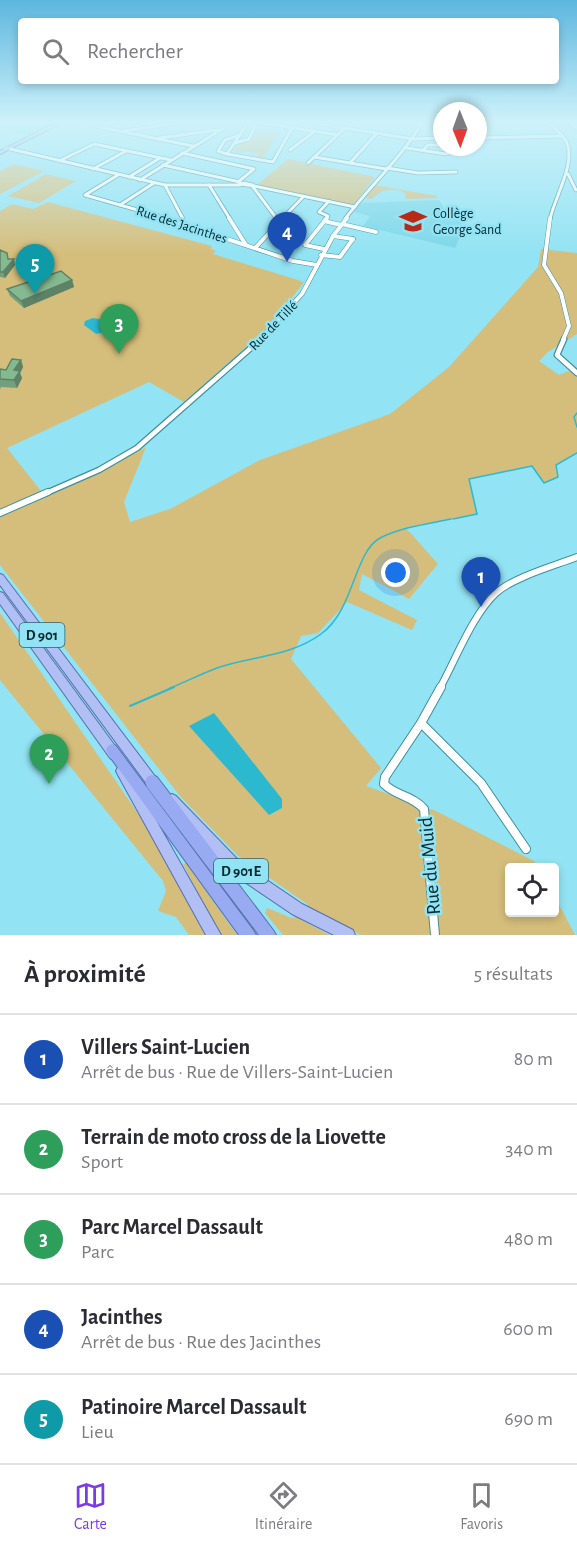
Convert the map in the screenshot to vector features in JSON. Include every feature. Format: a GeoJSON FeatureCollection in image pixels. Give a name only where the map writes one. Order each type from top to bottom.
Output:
{"type":"FeatureCollection","features":[{"type":"Feature","properties":{"kind":"highway","name":"D 901"},"geometry":{"type":"LineString","coordinates":[[112,750],[248,935]]}},
{"type":"Feature","properties":{"kind":"highway","name":"D 901"},"geometry":{"type":"LineString","coordinates":[[152,782],[268,935]]}},
{"type":"Feature","properties":{"kind":"main road","name":"D 901"},"geometry":{"type":"LineString","coordinates":[[0,578],[152,782]]}},
{"type":"Feature","properties":{"kind":"main road","name":"D 901"},"geometry":{"type":"LineString","coordinates":[[0,596],[112,750]]}},
{"type":"Feature","properties":{"kind":"main road"},"geometry":{"type":"LineString","coordinates":[[112,750],[214,935]]}},
{"type":"Feature","properties":{"kind":"main road","name":"D 901E"},"geometry":{"type":"LineString","coordinates":[[152,782],[181,808],[235,867],[297,909],[348,935]]}},
{"type":"Feature","properties":{"kind":"street"},"geometry":{"type":"LineString","coordinates":[[83,167],[165,185],[209,185],[240,183],[254,169],[243,167]]}},
{"type":"Feature","properties":{"kind":"street"},"geometry":{"type":"LineString","coordinates":[[93,169],[97,167]]}},
{"type":"Feature","properties":{"kind":"street"},"geometry":{"type":"LineString","coordinates":[[129,177],[146,167]]}},
{"type":"Feature","properties":{"kind":"street"},"geometry":{"type":"LineString","coordinates":[[140,180],[160,167]]}},
{"type":"Feature","properties":{"kind":"street"},"geometry":{"type":"LineString","coordinates":[[170,167],[355,207]]}},
{"type":"Feature","properties":{"kind":"street"},"geometry":{"type":"LineString","coordinates":[[372,167],[418,173],[456,172]]}},
{"type":"Feature","properties":{"kind":"street","name":"Rue de Tillé"},"geometry":{"type":"LineString","coordinates":[[0,513],[124,456],[155,434],[276,325],[302,294],[324,249],[333,236],[388,167]]}},
{"type":"Feature","properties":{"kind":"street"},"geometry":{"type":"LineString","coordinates":[[569,167],[553,206],[545,243],[544,265],[561,293],[569,326],[557,355],[577,373]]}},
{"type":"Feature","properties":{"kind":"street"},"geometry":{"type":"LineString","coordinates":[[568,174],[576,190]]}},
{"type":"Feature","properties":{"kind":"street","name":"Rue des Jacinthes"},"geometry":{"type":"LineString","coordinates":[[118,175],[85,195],[185,224],[292,261],[317,265]]}},
{"type":"Feature","properties":{"kind":"street"},"geometry":{"type":"LineString","coordinates":[[120,205],[154,183]]}},
{"type":"Feature","properties":{"kind":"street"},"geometry":{"type":"LineString","coordinates":[[165,185],[185,224]]}},
{"type":"Feature","properties":{"kind":"street"},"geometry":{"type":"LineString","coordinates":[[209,185],[246,245]]}},
{"type":"Feature","properties":{"kind":"street"},"geometry":{"type":"LineString","coordinates":[[254,186],[279,222]]}},
{"type":"Feature","properties":{"kind":"street"},"geometry":{"type":"LineString","coordinates":[[255,248],[304,196]]}},
{"type":"Feature","properties":{"kind":"street"},"geometry":{"type":"LineString","coordinates":[[324,249],[305,245],[328,215],[319,212],[329,201]]}},
{"type":"Feature","properties":{"kind":"street"},"geometry":{"type":"LineString","coordinates":[[324,222],[376,232]]}},
{"type":"Feature","properties":{"kind":"street"},"geometry":{"type":"LineString","coordinates":[[321,255],[340,257],[353,239],[333,236]]}},
{"type":"Feature","properties":{"kind":"street"},"geometry":{"type":"LineString","coordinates":[[526,849],[481,783],[421,723],[482,611],[496,593],[508,585],[577,557]]}},
{"type":"Feature","properties":{"kind":"street","name":"Rue du Muid"},"geometry":{"type":"LineString","coordinates":[[421,723],[385,777],[384,784],[391,790],[417,801],[424,809],[435,935]]}},
{"type":"Feature","properties":{"kind":"shaded area"},"geometry":{"type":"Polygon","coordinates":[[[9,167],[25,167],[44,171],[0,194],[0,171],[9,167]]]}},
{"type":"Feature","properties":{"kind":"shaded area"},"geometry":{"type":"Polygon","coordinates":[[[279,167],[325,167],[375,177],[353,205],[257,185],[279,167]]]}},
{"type":"Feature","properties":{"kind":"shaded area"},"geometry":{"type":"Polygon","coordinates":[[[46,174],[76,181],[39,203],[8,196],[46,174]]]}},
{"type":"Feature","properties":{"kind":"shaded area"},"geometry":{"type":"Polygon","coordinates":[[[374,185],[438,198],[406,199],[405,193],[391,190],[383,191],[372,199],[366,198],[374,185]]]}},
{"type":"Feature","properties":{"kind":"shaded area","name":"Collège George Sand"},"geometry":{"type":"Polygon","coordinates":[[[439,200],[447,212],[455,211],[462,225],[454,226],[460,237],[455,248],[363,226],[370,216],[354,212],[361,203],[439,200]]]}},
{"type":"Feature","properties":{"kind":"shaded area"},"geometry":{"type":"Polygon","coordinates":[[[48,202],[212,246],[211,249],[216,251],[213,254],[304,282],[270,326],[184,402],[149,382],[7,448],[41,491],[0,509],[0,211],[12,204],[33,209],[48,202]]]}},
{"type":"Feature","properties":{"kind":"shaded area"},"geometry":{"type":"Polygon","coordinates":[[[541,249],[577,253],[577,334],[548,352],[539,361],[559,375],[571,370],[577,374],[577,453],[556,465],[558,477],[544,483],[532,466],[469,479],[477,514],[406,528],[438,564],[409,599],[362,574],[359,590],[417,620],[412,630],[347,602],[318,633],[301,636],[291,659],[381,768],[366,786],[436,811],[534,861],[535,863],[505,863],[505,917],[559,917],[559,905],[575,935],[361,935],[308,909],[307,904],[237,855],[180,796],[0,565],[0,515],[104,470],[146,447],[124,502],[130,522],[170,509],[260,460],[390,414],[449,367],[538,267],[541,249]]]}},
{"type":"Feature","properties":{"kind":"shaded area"},"geometry":{"type":"Polygon","coordinates":[[[93,318],[110,321],[113,324],[112,330],[96,334],[84,325],[85,321],[93,318]]]}},
{"type":"Feature","properties":{"kind":"shaded area"},"geometry":{"type":"Polygon","coordinates":[[[0,613],[159,844],[205,935],[189,935],[176,917],[158,911],[166,891],[163,881],[0,680],[0,613]]]}},
{"type":"Feature","properties":{"kind":"shaded area"},"geometry":{"type":"Polygon","coordinates":[[[214,713],[282,799],[282,808],[269,815],[189,726],[214,713]]]}},
{"type":"Feature","properties":{"kind":"shaded area"},"geometry":{"type":"Polygon","coordinates":[[[186,863],[237,935],[220,935],[183,864],[186,863]]]}},
{"type":"Feature","properties":{"kind":"shaded area"},"geometry":{"type":"Polygon","coordinates":[[[267,908],[292,918],[296,917],[330,935],[283,935],[265,913],[267,908]]]}},
{"type":"Feature","properties":{"kind":"building"},"geometry":{"type":"Polygon","coordinates":[[[0,250],[7,253],[8,259],[14,259],[3,272],[0,272],[0,250]]]}},
{"type":"Feature","properties":{"kind":"building"},"geometry":{"type":"Polygon","coordinates":[[[61,271],[72,280],[21,301],[7,289],[61,271]]]}},
{"type":"Feature","properties":{"kind":"building"},"geometry":{"type":"Polygon","coordinates":[[[12,359],[21,360],[14,370],[20,371],[14,380],[0,379],[0,369],[6,370],[12,359]]]}},
{"type":"Feature","properties":{"kind":"waterway"},"geometry":{"type":"LineString","coordinates":[[577,413],[574,417],[577,427]]}},
{"type":"Feature","properties":{"kind":"waterway"},"geometry":{"type":"LineString","coordinates":[[453,519],[477,514],[469,479],[532,466],[544,483],[558,477],[556,465],[577,453]]}},
{"type":"Feature","properties":{"kind":"waterway"},"geometry":{"type":"LineString","coordinates":[[170,688],[217,668],[283,652],[309,642],[332,624],[371,545],[380,538],[397,531],[451,519]]}},
{"type":"Feature","properties":{"kind":"waterway"},"geometry":{"type":"LineString","coordinates":[[130,706],[174,687]]}},
{"type":"Feature","properties":{"kind":"place","name":"Collège George Sand"},"geometry":{"type":"Point","coordinates":[413,221]}},
{"type":"Feature","properties":{"kind":"place","name":"Jacinthes"},"geometry":{"type":"Point","coordinates":[287,262]}},
{"type":"Feature","properties":{"kind":"place","name":"Patinoire Marcel Dassault"},"geometry":{"type":"Point","coordinates":[35,294]}},
{"type":"Feature","properties":{"kind":"place","name":"Parc Marcel Dassault"},"geometry":{"type":"Point","coordinates":[119,354]}},
{"type":"Feature","properties":{"kind":"place","name":"Villers Saint-Lucien"},"geometry":{"type":"Point","coordinates":[481,607]}},
{"type":"Feature","properties":{"kind":"place","name":"Terrain de moto cross de la Liovette"},"geometry":{"type":"Point","coordinates":[49,784]}}]}
